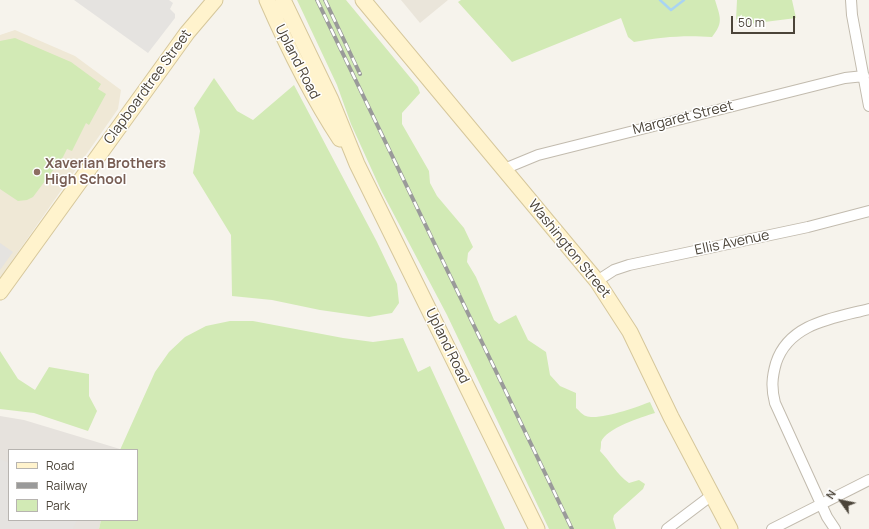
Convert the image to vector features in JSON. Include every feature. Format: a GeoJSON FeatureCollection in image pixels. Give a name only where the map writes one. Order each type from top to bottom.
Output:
{"type":"FeatureCollection","features":[{"type":"Feature","properties":{"kind":"main road","name":"Upland Road"},"geometry":{"type":"LineString","coordinates":[[283,0],[334,106],[357,164],[537,529]]}},
{"type":"Feature","properties":{"kind":"main road","name":"Washington Street"},"geometry":{"type":"LineString","coordinates":[[363,0],[597,281],[630,332],[671,417],[730,529]]}},
{"type":"Feature","properties":{"kind":"main road","name":"Clapboardtree Street"},"geometry":{"type":"LineString","coordinates":[[0,292],[183,39],[215,1]]}},
{"type":"Feature","properties":{"kind":"main road","name":"Upland Road"},"geometry":{"type":"LineString","coordinates":[[267,3],[292,56],[313,95],[357,164]]}},
{"type":"Feature","properties":{"kind":"street"},"geometry":{"type":"LineString","coordinates":[[851,0],[852,15],[869,106]]}},
{"type":"Feature","properties":{"kind":"street","name":"Margaret Street"},"geometry":{"type":"LineString","coordinates":[[504,169],[538,155],[598,139],[845,78],[864,76]]}},
{"type":"Feature","properties":{"kind":"street","name":"Ellis Avenue"},"geometry":{"type":"LineString","coordinates":[[597,281],[614,270],[629,265],[808,227],[869,210]]}},
{"type":"Feature","properties":{"kind":"street"},"geometry":{"type":"LineString","coordinates":[[835,529],[827,517],[775,402],[772,389],[773,374],[785,345],[792,337],[802,330],[818,323],[869,309]]}},
{"type":"Feature","properties":{"kind":"street"},"geometry":{"type":"LineString","coordinates":[[772,529],[869,480]]}},
{"type":"Feature","properties":{"kind":"street"},"geometry":{"type":"LineString","coordinates":[[667,529],[712,495]]}},
{"type":"Feature","properties":{"kind":"shaded area"},"geometry":{"type":"Polygon","coordinates":[[[74,0],[169,0],[173,3],[170,9],[175,14],[175,18],[148,53],[74,0]]]}},
{"type":"Feature","properties":{"kind":"shaded area"},"geometry":{"type":"Polygon","coordinates":[[[401,0],[448,0],[420,23],[401,0]]]}},
{"type":"Feature","properties":{"kind":"shaded area","name":"Xaverian Brothers High School"},"geometry":{"type":"Polygon","coordinates":[[[15,30],[75,56],[121,90],[118,109],[0,278],[0,35],[15,30]]]}},
{"type":"Feature","properties":{"kind":"shaded area"},"geometry":{"type":"Polygon","coordinates":[[[0,243],[13,252],[0,270],[0,243]]]}},
{"type":"Feature","properties":{"kind":"shaded area"},"geometry":{"type":"Polygon","coordinates":[[[0,416],[24,420],[120,449],[8,449],[8,521],[101,521],[99,529],[0,529],[0,416]]]}},
{"type":"Feature","properties":{"kind":"shaded area"},"geometry":{"type":"Polygon","coordinates":[[[0,459],[8,463],[8,521],[77,521],[73,529],[0,529],[0,459]]]}},
{"type":"Feature","properties":{"kind":"green space"},"geometry":{"type":"Polygon","coordinates":[[[297,0],[346,0],[418,87],[420,93],[402,113],[402,124],[429,171],[430,183],[437,196],[464,228],[473,247],[468,253],[467,262],[476,277],[494,320],[499,324],[516,315],[528,340],[546,352],[550,375],[560,386],[576,393],[576,408],[582,414],[592,417],[599,417],[650,402],[655,413],[617,428],[604,437],[601,442],[600,451],[621,476],[629,483],[639,480],[645,484],[643,489],[614,515],[613,519],[616,529],[549,529],[447,315],[381,190],[351,124],[337,85],[297,0]]]}},
{"type":"Feature","properties":{"kind":"green space"},"geometry":{"type":"Polygon","coordinates":[[[461,0],[715,0],[720,23],[712,37],[673,37],[634,42],[628,37],[621,18],[512,62],[458,2],[461,0]]]}},
{"type":"Feature","properties":{"kind":"green space"},"geometry":{"type":"Polygon","coordinates":[[[737,0],[792,0],[796,18],[741,25],[736,20],[737,0]]]}},
{"type":"Feature","properties":{"kind":"green space","name":"Xaverian Brothers High School"},"geometry":{"type":"Polygon","coordinates":[[[15,38],[71,62],[101,84],[98,89],[106,94],[89,125],[86,123],[72,151],[67,149],[63,157],[33,197],[27,200],[18,201],[0,189],[0,41],[15,38]]]}},
{"type":"Feature","properties":{"kind":"green space"},"geometry":{"type":"Polygon","coordinates":[[[214,78],[237,111],[253,120],[294,85],[377,242],[397,284],[399,303],[392,313],[369,317],[320,310],[272,300],[232,296],[231,235],[193,173],[200,131],[194,108],[214,78]]]}},
{"type":"Feature","properties":{"kind":"green space"},"geometry":{"type":"Polygon","coordinates":[[[230,321],[253,321],[343,338],[373,342],[403,338],[418,372],[430,366],[505,529],[99,529],[101,521],[138,521],[138,449],[120,449],[155,372],[169,352],[185,337],[206,326],[230,321]]]}},
{"type":"Feature","properties":{"kind":"green space"},"geometry":{"type":"Polygon","coordinates":[[[0,351],[18,379],[35,390],[49,367],[89,374],[89,396],[97,411],[88,431],[34,413],[0,409],[0,351]]]}},
{"type":"Feature","properties":{"kind":"waterway"},"geometry":{"type":"LineString","coordinates":[[660,0],[671,10],[684,0]]}},
{"type":"Feature","properties":{"kind":"railway"},"geometry":{"type":"LineString","coordinates":[[317,0],[572,529]]}},
{"type":"Feature","properties":{"kind":"railway"},"geometry":{"type":"LineString","coordinates":[[325,0],[360,74]]}},
{"type":"Feature","properties":{"kind":"place","name":"Xaverian Brothers High School"},"geometry":{"type":"Point","coordinates":[37,172]}}]}
